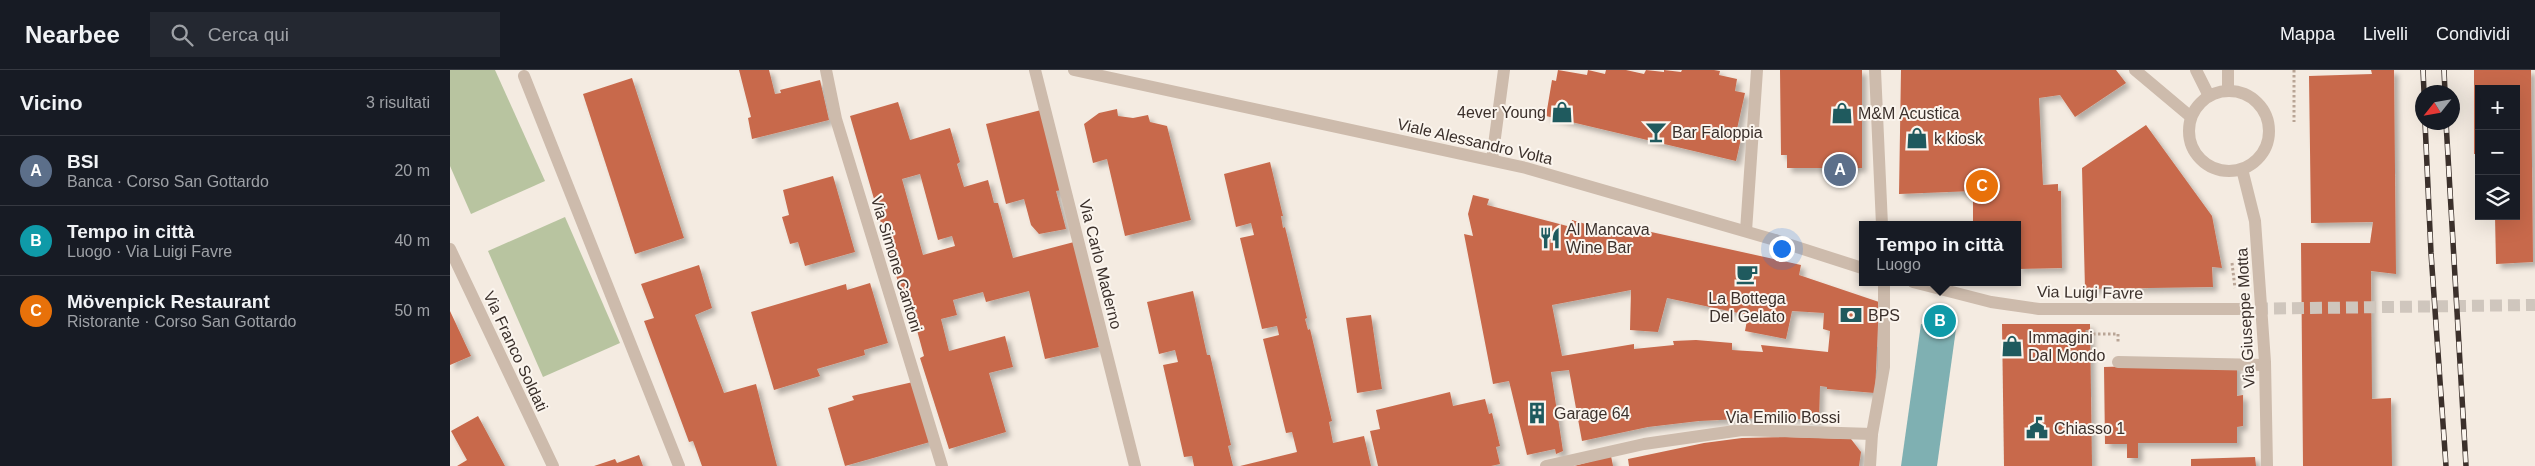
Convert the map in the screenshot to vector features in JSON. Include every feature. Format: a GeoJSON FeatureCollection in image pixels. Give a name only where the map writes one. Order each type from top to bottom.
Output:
{"type":"FeatureCollection","features":[{"type":"Feature","properties":{"kind":"street","name":"Via Simone Cantoni"},"geometry":{"type":"LineString","coordinates":[[826,70],[836,119],[942,466]]}},
{"type":"Feature","properties":{"kind":"street","name":"Via Carlo Maderno"},"geometry":{"type":"LineString","coordinates":[[1035,70],[1136,466]]}},
{"type":"Feature","properties":{"kind":"street","name":"Viale Alessandro Volta"},"geometry":{"type":"LineString","coordinates":[[1074,70],[1492,160],[1746,231],[1859,267]]}},
{"type":"Feature","properties":{"kind":"street"},"geometry":{"type":"LineString","coordinates":[[1492,160],[1504,70]]}},
{"type":"Feature","properties":{"kind":"street"},"geometry":{"type":"LineString","coordinates":[[1746,231],[1757,70]]}},
{"type":"Feature","properties":{"kind":"street"},"geometry":{"type":"LineString","coordinates":[[1875,70],[1882,221]]}},
{"type":"Feature","properties":{"kind":"street"},"geometry":{"type":"LineString","coordinates":[[2134,70],[2191,117]]}},
{"type":"Feature","properties":{"kind":"street"},"geometry":{"type":"LineString","coordinates":[[2196,70],[2209,96]]}},
{"type":"Feature","properties":{"kind":"street"},"geometry":{"type":"LineString","coordinates":[[2228,70],[2228,90]]}},
{"type":"Feature","properties":{"kind":"street"},"geometry":{"type":"LineString","coordinates":[[524,76],[679,466]]}},
{"type":"Feature","properties":{"kind":"street"},"geometry":{"type":"LineString","coordinates":[[2228,90],[2242,92],[2255,100],[2264,112],[2269,125],[2268,139],[2263,153],[2253,163],[2242,169],[2227,171],[2206,164],[2196,156],[2190,142],[2188,129],[2191,117],[2199,103],[2209,96],[2228,90]]}},
{"type":"Feature","properties":{"kind":"street","name":"Via Giuseppe Motta"},"geometry":{"type":"LineString","coordinates":[[2242,169],[2255,221],[2265,365],[2267,466]]}},
{"type":"Feature","properties":{"kind":"street","name":"Via Franco Soldati"},"geometry":{"type":"LineString","coordinates":[[450,249],[554,466]]}},
{"type":"Feature","properties":{"kind":"street"},"geometry":{"type":"LineString","coordinates":[[1870,466],[1872,434],[1884,367],[1884,286]]}},
{"type":"Feature","properties":{"kind":"street","name":"Via Luigi Favre"},"geometry":{"type":"LineString","coordinates":[[1929,286],[1991,302],[2039,309],[2238,309]]}},
{"type":"Feature","properties":{"kind":"street"},"geometry":{"type":"LineString","coordinates":[[2118,362],[2265,365]]}},
{"type":"Feature","properties":{"kind":"street","name":"Via Emilio Bossi"},"geometry":{"type":"LineString","coordinates":[[1546,466],[1644,444],[1742,430],[1872,434]]}},
{"type":"Feature","properties":{"kind":"path"},"geometry":{"type":"LineString","coordinates":[[2294,70],[2294,122]]}},
{"type":"Feature","properties":{"kind":"path"},"geometry":{"type":"LineString","coordinates":[[2232,264],[2236,294]]}},
{"type":"Feature","properties":{"kind":"path"},"geometry":{"type":"LineString","coordinates":[[2087,334],[2118,334]]}},
{"type":"Feature","properties":{"kind":"green space"},"geometry":{"type":"Polygon","coordinates":[[[450,70],[495,70],[545,181],[471,214],[450,166],[450,70]]]}},
{"type":"Feature","properties":{"kind":"green space"},"geometry":{"type":"Polygon","coordinates":[[[565,217],[620,343],[543,377],[488,251],[565,217]]]}},
{"type":"Feature","properties":{"kind":"water"},"geometry":{"type":"Polygon","coordinates":[[[1921,324],[1956,329],[1937,466],[1901,466],[1921,324]]]}},
{"type":"Feature","properties":{"kind":"building"},"geometry":{"type":"Polygon","coordinates":[[[739,70],[769,70],[775,94],[781,93],[780,90],[820,80],[829,120],[752,139],[748,118],[751,117],[739,70]]]}},
{"type":"Feature","properties":{"kind":"building"},"geometry":{"type":"Polygon","coordinates":[[[1558,70],[1587,75],[1588,70],[1605,74],[1606,70],[1626,70],[1644,74],[1646,70],[1681,72],[1682,70],[1714,70],[1720,71],[1719,75],[1737,79],[1735,91],[1745,93],[1737,129],[1743,130],[1736,161],[1546,116],[1552,80],[1556,81],[1558,70]]]}},
{"type":"Feature","properties":{"kind":"building"},"geometry":{"type":"Polygon","coordinates":[[[1780,70],[1862,70],[1862,168],[1787,168],[1787,155],[1781,155],[1780,70]]]}},
{"type":"Feature","properties":{"kind":"building"},"geometry":{"type":"Polygon","coordinates":[[[1901,70],[2116,70],[2126,83],[2075,117],[2060,95],[2039,98],[2043,185],[2058,184],[2058,191],[2061,191],[2062,268],[2021,269],[2021,221],[1973,221],[1973,191],[1899,194],[1901,70]]]}},
{"type":"Feature","properties":{"kind":"building"},"geometry":{"type":"Polygon","coordinates":[[[2371,70],[2394,70],[2396,274],[2371,271],[2372,399],[2391,398],[2392,466],[2303,466],[2301,243],[2370,243],[2373,222],[2311,223],[2309,76],[2372,74],[2371,70]]]}},
{"type":"Feature","properties":{"kind":"building"},"geometry":{"type":"Polygon","coordinates":[[[2474,70],[2531,70],[2533,262],[2496,264],[2495,220],[2520,220],[2520,85],[2475,85],[2474,154],[2474,70]]]}},
{"type":"Feature","properties":{"kind":"building"},"geometry":{"type":"Polygon","coordinates":[[[632,78],[684,238],[635,254],[583,94],[632,78]]]}},
{"type":"Feature","properties":{"kind":"building"},"geometry":{"type":"Polygon","coordinates":[[[898,102],[910,140],[950,128],[960,162],[957,164],[964,187],[988,180],[994,203],[998,203],[1013,258],[1074,242],[1099,347],[1045,359],[1029,291],[986,302],[983,292],[953,300],[957,315],[941,319],[949,351],[1005,336],[1013,367],[989,373],[1006,432],[949,449],[920,358],[924,356],[912,312],[907,313],[850,116],[898,102]],[[920,174],[902,179],[923,255],[955,246],[952,236],[938,240],[920,174]]]}},
{"type":"Feature","properties":{"kind":"building"},"geometry":{"type":"Polygon","coordinates":[[[1117,109],[1118,116],[1133,118],[1148,115],[1150,122],[1167,126],[1191,220],[1125,236],[1107,159],[1093,163],[1084,124],[1099,113],[1117,109]]]}},
{"type":"Feature","properties":{"kind":"building"},"geometry":{"type":"Polygon","coordinates":[[[1041,110],[1062,190],[1056,191],[1066,229],[1039,234],[1031,225],[1024,199],[1006,204],[986,124],[1041,110]]]}},
{"type":"Feature","properties":{"kind":"building"},"geometry":{"type":"Polygon","coordinates":[[[2146,125],[2212,216],[2222,268],[2212,267],[2213,287],[2085,289],[2082,168],[2146,125]]]}},
{"type":"Feature","properties":{"kind":"building"},"geometry":{"type":"Polygon","coordinates":[[[1270,162],[1283,216],[1281,216],[1283,228],[1285,227],[1307,318],[1305,319],[1308,330],[1310,329],[1332,421],[1329,422],[1333,443],[1364,436],[1371,466],[1240,466],[1297,452],[1292,432],[1286,433],[1263,339],[1279,335],[1277,326],[1262,329],[1240,238],[1254,235],[1251,223],[1236,227],[1224,174],[1270,162]]]}},
{"type":"Feature","properties":{"kind":"building"},"geometry":{"type":"Polygon","coordinates":[[[833,176],[855,252],[805,266],[798,242],[790,244],[782,217],[789,215],[783,190],[833,176]]]}},
{"type":"Feature","properties":{"kind":"building"},"geometry":{"type":"Polygon","coordinates":[[[1473,195],[1489,199],[1487,205],[1571,227],[1572,220],[1633,238],[1633,228],[1801,265],[1799,275],[1879,302],[1875,393],[1827,389],[1827,387],[1820,386],[1819,421],[1780,417],[1699,421],[1648,427],[1582,441],[1569,370],[1551,372],[1563,451],[1556,454],[1555,449],[1527,455],[1509,381],[1493,384],[1464,234],[1473,236],[1468,214],[1473,195]],[[1631,290],[1552,305],[1562,356],[1634,344],[1634,349],[1674,345],[1673,341],[1696,340],[1732,343],[1732,350],[1763,352],[1761,345],[1828,352],[1830,331],[1823,329],[1824,313],[1792,311],[1786,339],[1745,331],[1748,315],[1667,298],[1658,332],[1630,330],[1631,290]]]}},
{"type":"Feature","properties":{"kind":"building"},"geometry":{"type":"Polygon","coordinates":[[[699,265],[712,308],[695,315],[724,393],[756,384],[777,466],[702,466],[693,441],[689,442],[644,321],[654,318],[641,284],[699,265]]]}},
{"type":"Feature","properties":{"kind":"building"},"geometry":{"type":"Polygon","coordinates":[[[870,283],[888,343],[864,350],[865,355],[817,369],[820,376],[774,390],[751,312],[846,284],[847,290],[870,283]]]}},
{"type":"Feature","properties":{"kind":"building"},"geometry":{"type":"Polygon","coordinates":[[[1193,291],[1207,355],[1210,355],[1231,445],[1228,446],[1233,466],[1194,466],[1192,456],[1184,457],[1163,365],[1178,362],[1175,350],[1159,354],[1147,302],[1193,291]]]}},
{"type":"Feature","properties":{"kind":"building"},"geometry":{"type":"Polygon","coordinates":[[[450,311],[471,356],[450,365],[450,311]]]}},
{"type":"Feature","properties":{"kind":"building"},"geometry":{"type":"Polygon","coordinates":[[[1371,315],[1382,389],[1357,393],[1346,318],[1371,315]]]}},
{"type":"Feature","properties":{"kind":"building"},"geometry":{"type":"Polygon","coordinates":[[[2002,324],[2090,324],[2092,466],[2004,466],[2002,324]]]}},
{"type":"Feature","properties":{"kind":"building"},"geometry":{"type":"Polygon","coordinates":[[[2237,363],[2237,396],[2243,395],[2243,426],[2237,427],[2237,443],[2138,443],[2138,458],[2127,458],[2127,444],[2105,444],[2104,367],[2237,363]]]}},
{"type":"Feature","properties":{"kind":"building"},"geometry":{"type":"Polygon","coordinates":[[[913,382],[930,442],[845,466],[828,408],[854,400],[852,396],[913,382]]]}},
{"type":"Feature","properties":{"kind":"building"},"geometry":{"type":"Polygon","coordinates":[[[1450,392],[1453,406],[1485,399],[1489,414],[1492,413],[1500,446],[1496,447],[1500,464],[1491,466],[1378,466],[1370,431],[1380,429],[1376,410],[1450,392]]]}},
{"type":"Feature","properties":{"kind":"building"},"geometry":{"type":"Polygon","coordinates":[[[478,416],[505,466],[457,466],[467,460],[451,431],[478,416]]]}},
{"type":"Feature","properties":{"kind":"building"},"geometry":{"type":"Polygon","coordinates":[[[1742,438],[1851,439],[1861,452],[1859,466],[1629,466],[1628,459],[1704,443],[1742,438]]]}},
{"type":"Feature","properties":{"kind":"building"},"geometry":{"type":"Polygon","coordinates":[[[639,455],[643,466],[594,466],[615,459],[617,463],[639,455]]]}},
{"type":"Feature","properties":{"kind":"building"},"geometry":{"type":"Polygon","coordinates":[[[1611,456],[1613,466],[1574,466],[1611,456]]]}},
{"type":"Feature","properties":{"kind":"building"},"geometry":{"type":"Polygon","coordinates":[[[2255,457],[2256,466],[2191,466],[2191,459],[2255,457]]]}},
{"type":"Feature","properties":{"kind":"tunnel"},"geometry":{"type":"LineString","coordinates":[[2238,309],[2535,305]]}},
{"type":"Feature","properties":{"kind":"railway"},"geometry":{"type":"LineString","coordinates":[[2423,70],[2424,85]]}},
{"type":"Feature","properties":{"kind":"railway"},"geometry":{"type":"LineString","coordinates":[[2444,70],[2445,85]]}},
{"type":"Feature","properties":{"kind":"railway"},"geometry":{"type":"LineString","coordinates":[[2425,130],[2431,253],[2446,466]]}},
{"type":"Feature","properties":{"kind":"railway"},"geometry":{"type":"LineString","coordinates":[[2446,130],[2466,466]]}},
{"type":"Feature","properties":{"kind":"place","name":"4ever Young"},"geometry":{"type":"Point","coordinates":[1562,112]}},
{"type":"Feature","properties":{"kind":"place","name":"M&M Acustica"},"geometry":{"type":"Point","coordinates":[1842,113]}},
{"type":"Feature","properties":{"kind":"place","name":"Bar Faloppia"},"geometry":{"type":"Point","coordinates":[1656,132]}},
{"type":"Feature","properties":{"kind":"place","name":"k kiosk"},"geometry":{"type":"Point","coordinates":[1917,138]}},
{"type":"Feature","properties":{"kind":"place","name":"BSI"},"geometry":{"type":"Point","coordinates":[1840,170]}},
{"type":"Feature","properties":{"kind":"place","name":"Mövenpick Restaurant"},"geometry":{"type":"Point","coordinates":[1982,186]}},
{"type":"Feature","properties":{"kind":"place","name":"Al Mancava Wine Bar"},"geometry":{"type":"Point","coordinates":[1550,238]}},
{"type":"Feature","properties":{"kind":"place","name":"La Bottega Del Gelato"},"geometry":{"type":"Point","coordinates":[1747,274]}},
{"type":"Feature","properties":{"kind":"place","name":"BPS"},"geometry":{"type":"Point","coordinates":[1851,315]}},
{"type":"Feature","properties":{"kind":"place","name":"Tempo in città"},"geometry":{"type":"Point","coordinates":[1940,321]}},
{"type":"Feature","properties":{"kind":"place","name":"Immagini Dal Mondo"},"geometry":{"type":"Point","coordinates":[2012,346]}},
{"type":"Feature","properties":{"kind":"place","name":"Garage 64"},"geometry":{"type":"Point","coordinates":[1537,413]}},
{"type":"Feature","properties":{"kind":"place","name":"Chiasso 1"},"geometry":{"type":"Point","coordinates":[2037,428]}}]}
